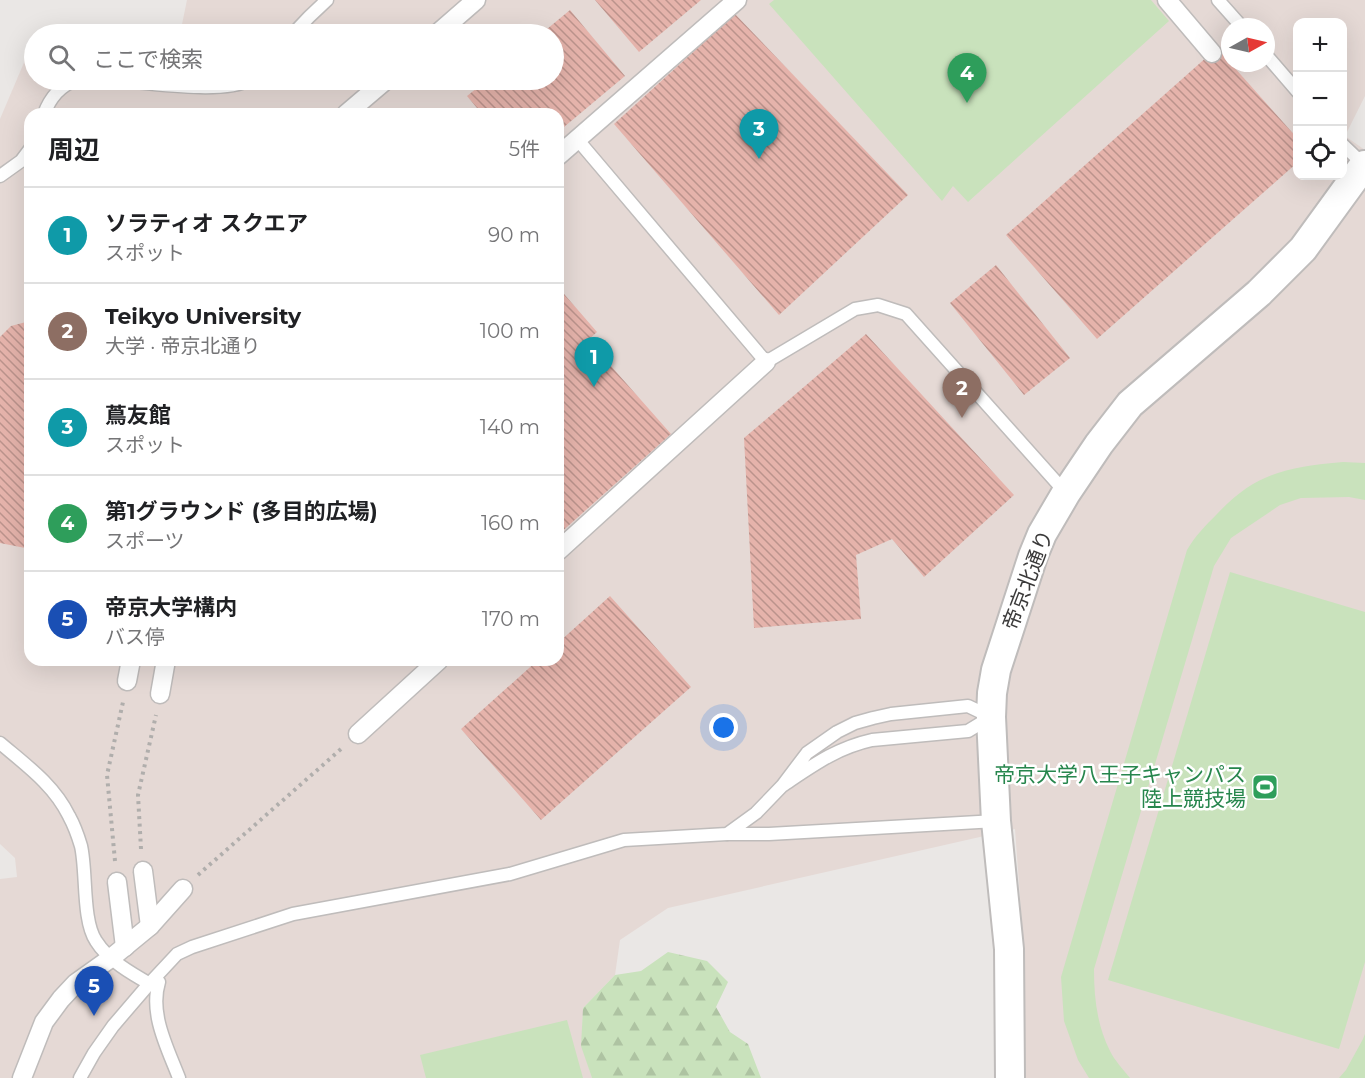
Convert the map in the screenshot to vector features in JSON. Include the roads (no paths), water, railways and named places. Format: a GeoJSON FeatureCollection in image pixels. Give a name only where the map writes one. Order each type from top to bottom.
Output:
{"type":"FeatureCollection","features":[{"type":"Feature","properties":{"kind":"street"},"geometry":{"type":"LineString","coordinates":[[448,24],[476,0]]}},
{"type":"Feature","properties":{"kind":"street"},"geometry":{"type":"LineString","coordinates":[[564,151],[737,0]]}},
{"type":"Feature","properties":{"kind":"street"},"geometry":{"type":"LineString","coordinates":[[1167,0],[1212,53]]}},
{"type":"Feature","properties":{"kind":"street"},"geometry":{"type":"LineString","coordinates":[[353,108],[374,90]]}},
{"type":"Feature","properties":{"kind":"street","name":"帝京北通り"},"geometry":{"type":"LineString","coordinates":[[1010,1078],[1009,949],[991,752],[992,693],[996,670],[1033,556],[1042,534],[1066,493],[1099,444],[1130,404],[1258,293],[1303,249],[1364,165]]}},
{"type":"Feature","properties":{"kind":"street"},"geometry":{"type":"LineString","coordinates":[[564,546],[766,362]]}},
{"type":"Feature","properties":{"kind":"street"},"geometry":{"type":"LineString","coordinates":[[127,681],[130,666]]}},
{"type":"Feature","properties":{"kind":"street"},"geometry":{"type":"LineString","coordinates":[[160,694],[165,666]]}},
{"type":"Feature","properties":{"kind":"street"},"geometry":{"type":"LineString","coordinates":[[358,734],[432,666]]}},
{"type":"Feature","properties":{"kind":"street"},"geometry":{"type":"LineString","coordinates":[[143,872],[150,926]]}},
{"type":"Feature","properties":{"kind":"street"},"geometry":{"type":"LineString","coordinates":[[117,882],[125,946]]}},
{"type":"Feature","properties":{"kind":"street"},"geometry":{"type":"LineString","coordinates":[[22,1078],[44,1022],[76,983],[150,926],[183,889]]}},
{"type":"Feature","properties":{"kind":"lane"},"geometry":{"type":"LineString","coordinates":[[302,24],[327,0]]}},
{"type":"Feature","properties":{"kind":"lane"},"geometry":{"type":"LineString","coordinates":[[1218,0],[1234,18]]}},
{"type":"Feature","properties":{"kind":"lane"},"geometry":{"type":"LineString","coordinates":[[1275,65],[1293,86]]}},
{"type":"Feature","properties":{"kind":"lane"},"geometry":{"type":"LineString","coordinates":[[46,108],[58,90]]}},
{"type":"Feature","properties":{"kind":"lane"},"geometry":{"type":"LineString","coordinates":[[577,139],[766,362],[855,309],[878,305],[906,314],[1066,493]]}},
{"type":"Feature","properties":{"kind":"lane"},"geometry":{"type":"LineString","coordinates":[[1347,149],[1364,165]]}},
{"type":"Feature","properties":{"kind":"lane"},"geometry":{"type":"LineString","coordinates":[[0,176],[24,157]]}},
{"type":"Feature","properties":{"kind":"lane"},"geometry":{"type":"LineString","coordinates":[[727,834],[756,813],[782,786],[807,753],[837,732],[855,723],[891,714],[968,705],[991,717]]}},
{"type":"Feature","properties":{"kind":"lane"},"geometry":{"type":"LineString","coordinates":[[782,786],[826,757],[856,744],[872,740],[968,731],[991,717]]}},
{"type":"Feature","properties":{"kind":"lane"},"geometry":{"type":"LineString","coordinates":[[0,743],[49,786],[69,815],[81,847],[89,922],[94,939],[111,958],[153,986],[162,1034],[179,1078]]}},
{"type":"Feature","properties":{"kind":"lane"},"geometry":{"type":"LineString","coordinates":[[80,1078],[106,1035],[153,986],[164,967],[177,954],[293,914],[510,874],[624,840],[996,821]]}},
{"type":"Feature","properties":{"kind":"place","name":"第1グラウンド (多目的広場)"},"geometry":{"type":"Point","coordinates":[967,103]}},
{"type":"Feature","properties":{"kind":"place","name":"蔦友館"},"geometry":{"type":"Point","coordinates":[759,159]}},
{"type":"Feature","properties":{"kind":"place","name":"ソラティオ スクエア"},"geometry":{"type":"Point","coordinates":[594,387]}},
{"type":"Feature","properties":{"kind":"place","name":"Teikyo University"},"geometry":{"type":"Point","coordinates":[962,418]}},
{"type":"Feature","properties":{"kind":"place","name":"帝京大学八王子キャンパス 陸上競技場"},"geometry":{"type":"Point","coordinates":[1265,787]}},
{"type":"Feature","properties":{"kind":"place","name":"帝京大学構内"},"geometry":{"type":"Point","coordinates":[94,1016]}}]}
